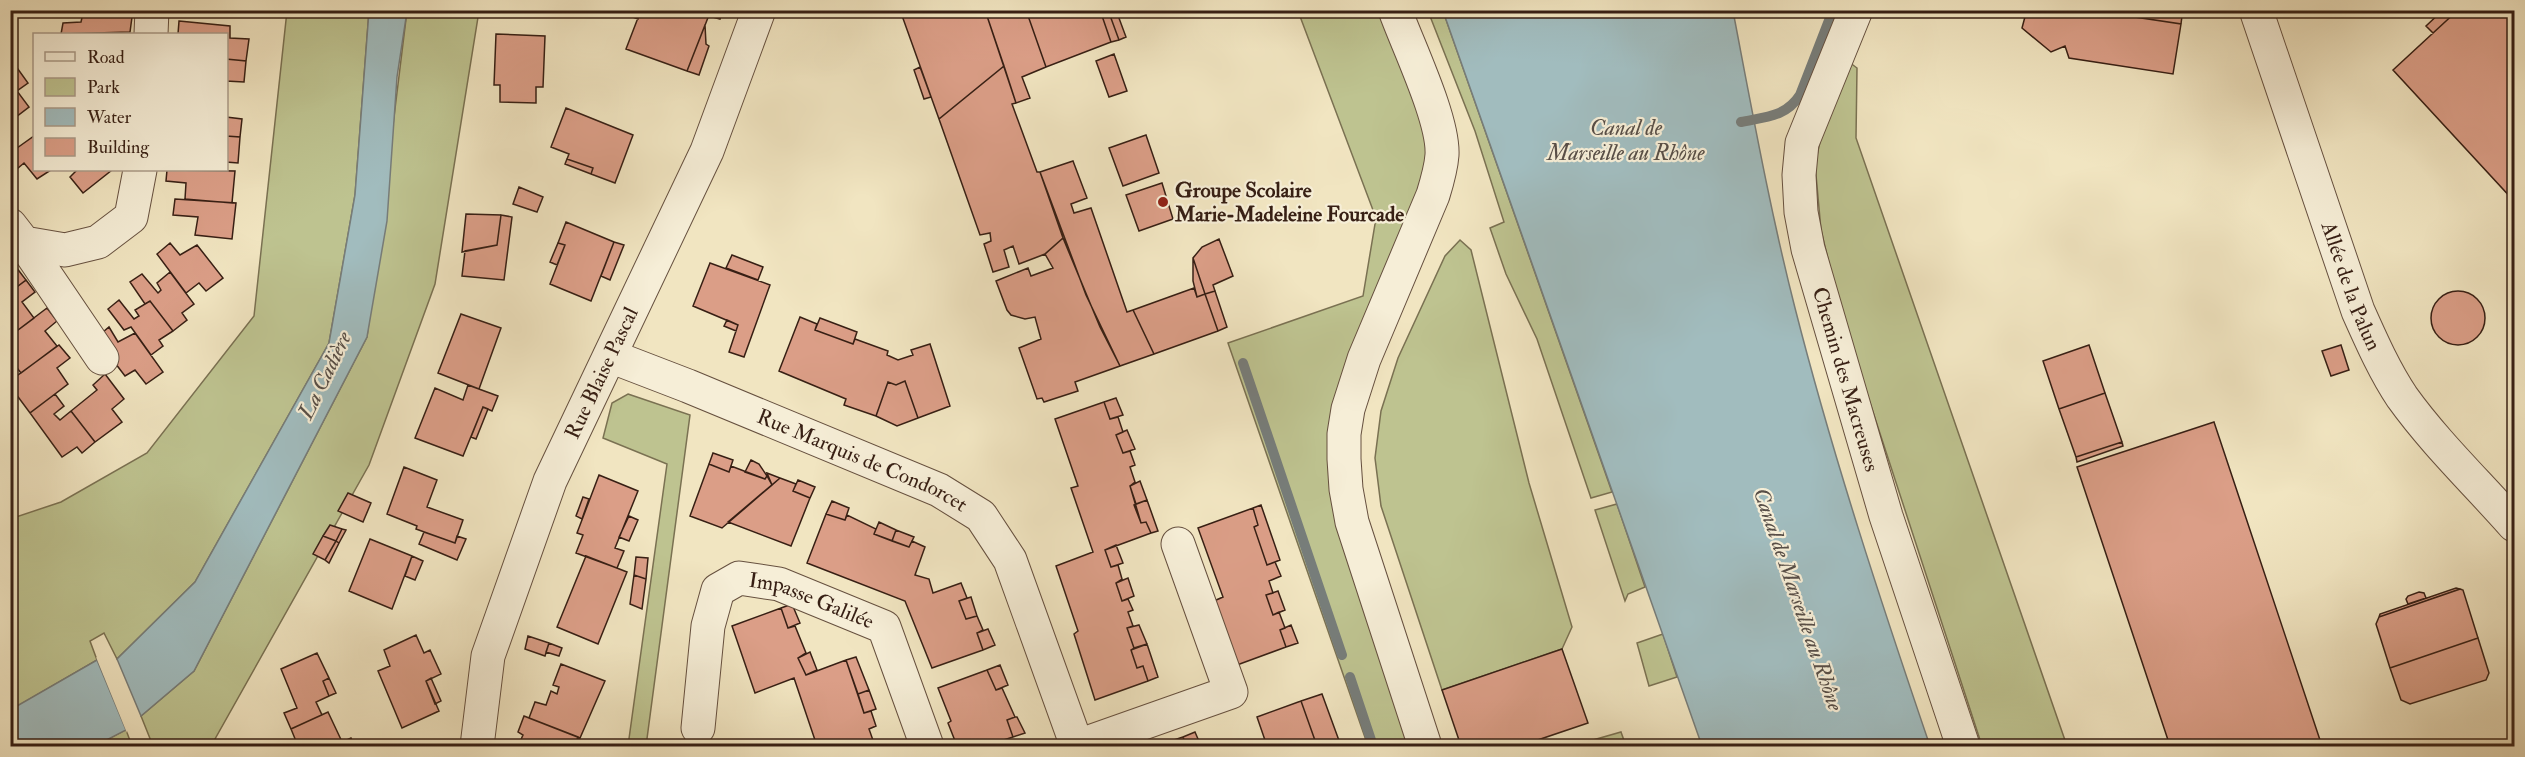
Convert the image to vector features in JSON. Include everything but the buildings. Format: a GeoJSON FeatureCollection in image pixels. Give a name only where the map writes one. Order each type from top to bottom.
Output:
{"type":"FeatureCollection","features":[{"type":"Feature","properties":{"kind":"street"},"geometry":{"type":"LineString","coordinates":[[151,33],[153,10]]}},
{"type":"Feature","properties":{"kind":"street","name":"Rue Blaise Pascal"},"geometry":{"type":"LineString","coordinates":[[477,747],[488,656],[550,481],[707,152],[759,10]]}},
{"type":"Feature","properties":{"kind":"street"},"geometry":{"type":"LineString","coordinates":[[1395,10],[1435,116],[1442,153],[1440,172],[1433,195],[1355,385],[1344,434],[1344,459],[1352,522],[1425,747]]}},
{"type":"Feature","properties":{"kind":"street","name":"Chemin des Macreuses"},"geometry":{"type":"LineString","coordinates":[[1856,10],[1802,143],[1801,212],[1808,249],[1886,516],[1963,747]]}},
{"type":"Feature","properties":{"kind":"street","name":"Allée de la Palun"},"geometry":{"type":"LineString","coordinates":[[2256,10],[2358,311],[2378,355],[2401,395],[2422,423],[2514,525]]}},
{"type":"Feature","properties":{"kind":"street"},"geometry":{"type":"LineString","coordinates":[[17,234],[65,250],[98,242],[131,217],[140,171]]}},
{"type":"Feature","properties":{"kind":"street"},"geometry":{"type":"LineString","coordinates":[[17,234],[102,358]]}},
{"type":"Feature","properties":{"kind":"street","name":"Rue Marquis de Condorcet"},"geometry":{"type":"LineString","coordinates":[[610,356],[939,490],[981,516],[1010,560],[1078,747]]}},
{"type":"Feature","properties":{"kind":"street"},"geometry":{"type":"LineString","coordinates":[[1078,747],[1231,692],[1178,544]]}},
{"type":"Feature","properties":{"kind":"street","name":"Impasse Galilée"},"geometry":{"type":"LineString","coordinates":[[698,728],[708,626],[718,590],[739,578],[779,584],[884,627],[927,747]]}},
{"type":"Feature","properties":{"kind":"green space"},"geometry":{"type":"Polygon","coordinates":[[[287,11],[369,11],[355,195],[329,343],[195,582],[117,659],[104,633],[90,641],[97,660],[11,710],[10,519],[61,502],[147,453],[254,316],[287,11]]]}},
{"type":"Feature","properties":{"kind":"green space"},"geometry":{"type":"Polygon","coordinates":[[[407,11],[479,11],[435,284],[369,465],[211,746],[153,746],[141,716],[194,671],[367,337],[407,11]]]}},
{"type":"Feature","properties":{"kind":"green space"},"geometry":{"type":"Polygon","coordinates":[[[1298,11],[1382,11],[1425,124],[1430,154],[1425,181],[1340,385],[1412,746],[1368,746],[1228,343],[1363,296],[1376,218],[1298,11]]]}},
{"type":"Feature","properties":{"kind":"green space"},"geometry":{"type":"Polygon","coordinates":[[[1428,11],[1443,11],[1612,492],[1591,498],[1537,339],[1506,274],[1490,228],[1504,222],[1475,131],[1428,11]]]}},
{"type":"Feature","properties":{"kind":"green space"},"geometry":{"type":"Polygon","coordinates":[[[1849,62],[1857,68],[1856,138],[2067,746],[1982,746],[1842,317],[1821,230],[1815,164],[1822,133],[1849,62]]]}},
{"type":"Feature","properties":{"kind":"green space"},"geometry":{"type":"Polygon","coordinates":[[[1460,240],[1471,250],[1529,483],[1572,627],[1562,649],[1442,690],[1381,506],[1375,458],[1381,411],[1398,358],[1445,256],[1460,240]]]}},
{"type":"Feature","properties":{"kind":"green space"},"geometry":{"type":"Polygon","coordinates":[[[628,394],[690,415],[646,746],[628,746],[667,464],[603,438],[612,403],[628,394]]]}},
{"type":"Feature","properties":{"kind":"green space"},"geometry":{"type":"Polygon","coordinates":[[[1617,504],[1645,587],[1628,594],[1625,601],[1595,510],[1617,504]]]}},
{"type":"Feature","properties":{"kind":"green space"},"geometry":{"type":"Polygon","coordinates":[[[1663,634],[1677,677],[1649,686],[1637,643],[1663,634]]]}},
{"type":"Feature","properties":{"kind":"green space"},"geometry":{"type":"Polygon","coordinates":[[[125,730],[132,746],[95,746],[125,730]]]}},
{"type":"Feature","properties":{"kind":"green space"},"geometry":{"type":"Polygon","coordinates":[[[1621,732],[1626,746],[1572,746],[1621,732]]]}},
{"type":"Feature","properties":{"kind":"water","name":"La Cadière"},"geometry":{"type":"Polygon","coordinates":[[[369,11],[407,11],[397,77],[387,221],[367,337],[194,671],[141,716],[117,659],[195,582],[329,343],[355,195],[369,11]]]}},
{"type":"Feature","properties":{"kind":"water","name":"Canal de Marseille au Rhône"},"geometry":{"type":"Polygon","coordinates":[[[1443,11],[1733,11],[1777,234],[1810,364],[1858,529],[1930,746],[1702,746],[1443,11]]]}},
{"type":"Feature","properties":{"kind":"water"},"geometry":{"type":"Polygon","coordinates":[[[97,660],[126,730],[95,746],[11,746],[10,710],[97,660]]]}},
{"type":"Feature","properties":{"kind":"pier"},"geometry":{"type":"Polygon","coordinates":[[[96,657],[100,659],[128,729],[127,733],[96,657]]]}},
{"type":"Feature","properties":{"kind":"waterway"},"geometry":{"type":"LineString","coordinates":[[1741,122],[1782,112],[1800,95],[1833,10]]}},
{"type":"Feature","properties":{"kind":"waterway"},"geometry":{"type":"LineString","coordinates":[[1243,363],[1342,655]]}},
{"type":"Feature","properties":{"kind":"waterway"},"geometry":{"type":"LineString","coordinates":[[1350,677],[1373,746]]}},
{"type":"Feature","properties":{"kind":"place","name":"Groupe Scolaire Marie-Madeleine Fourcade"},"geometry":{"type":"Point","coordinates":[1163,202]}}]}
